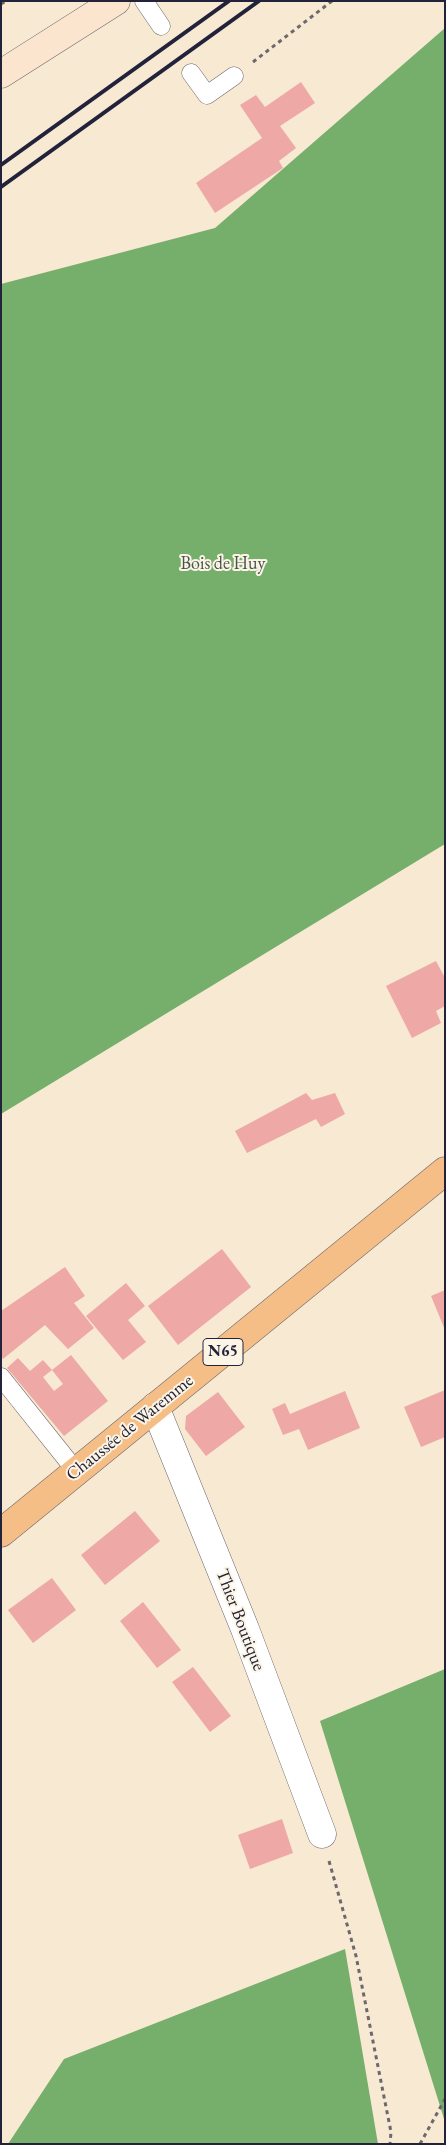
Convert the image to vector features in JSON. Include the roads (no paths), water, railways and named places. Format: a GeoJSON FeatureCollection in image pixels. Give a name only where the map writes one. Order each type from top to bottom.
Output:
{"type":"FeatureCollection","features":[{"type":"Feature","properties":{"kind":"main road"},"geometry":{"type":"LineString","coordinates":[[1,74],[116,1]]}},
{"type":"Feature","properties":{"kind":"main road","name":"Chaussée de Waremme"},"geometry":{"type":"LineString","coordinates":[[1,1533],[445,1171]]}},
{"type":"Feature","properties":{"kind":"street","name":"Thier Boutique"},"geometry":{"type":"LineString","coordinates":[[155,1407],[244,1629],[322,1834]]}},
{"type":"Feature","properties":{"kind":"lane"},"geometry":{"type":"LineString","coordinates":[[144,1],[161,26]]}},
{"type":"Feature","properties":{"kind":"lane"},"geometry":{"type":"LineString","coordinates":[[191,73],[207,94],[234,76]]}},
{"type":"Feature","properties":{"kind":"lane"},"geometry":{"type":"LineString","coordinates":[[1,1377],[76,1472]]}},
{"type":"Feature","properties":{"kind":"railway"},"geometry":{"type":"LineString","coordinates":[[1,165],[229,1]]}},
{"type":"Feature","properties":{"kind":"railway"},"geometry":{"type":"LineString","coordinates":[[1,187],[259,1]]}},
{"type":"Feature","properties":{"kind":"park label","name":"Bois de Huy"},"geometry":{"type":"Point","coordinates":[223,564]}}]}
